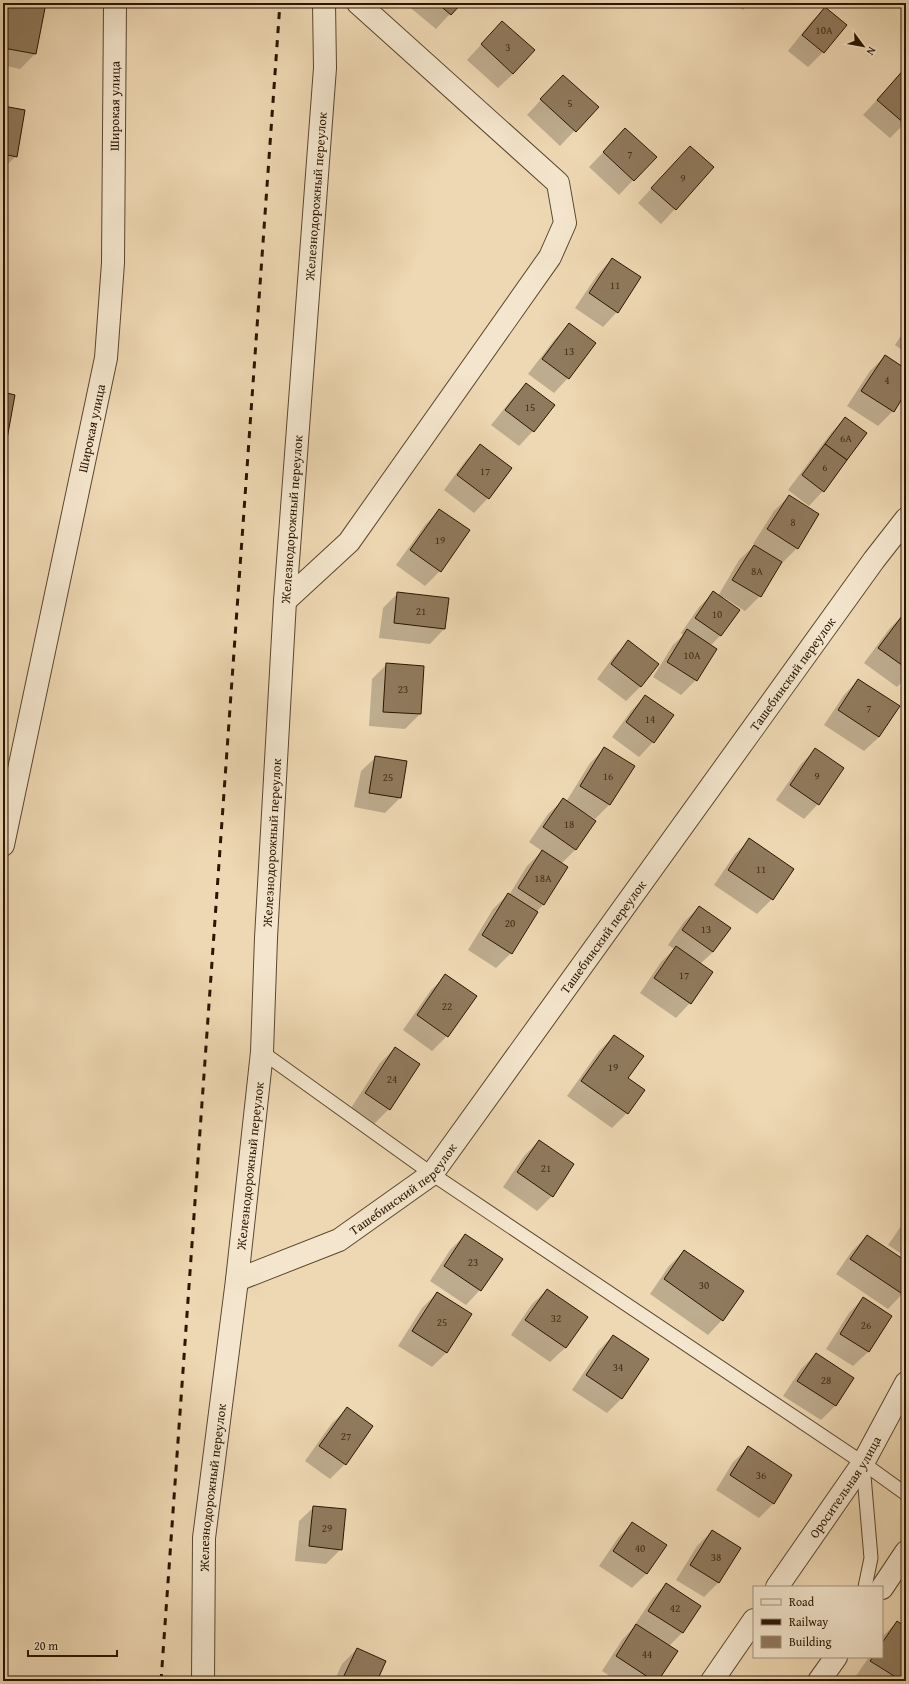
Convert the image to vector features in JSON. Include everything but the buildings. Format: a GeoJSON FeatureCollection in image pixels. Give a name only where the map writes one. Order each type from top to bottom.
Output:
{"type":"FeatureCollection","features":[{"type":"Feature","properties":{"kind":"street","name":"Широкая улица"},"geometry":{"type":"LineString","coordinates":[[3,845],[106,358],[113,263],[115,3]]}},
{"type":"Feature","properties":{"kind":"street","name":"Железнодорожный переулок"},"geometry":{"type":"LineString","coordinates":[[203,1681],[204,1538],[237,1280],[262,1052],[266,938],[284,601],[325,68],[324,3]]}},
{"type":"Feature","properties":{"kind":"street"},"geometry":{"type":"LineString","coordinates":[[284,601],[349,542],[550,257],[565,223],[558,183],[358,3]]}},
{"type":"Feature","properties":{"kind":"street","name":"Ташебинский переулок"},"geometry":{"type":"LineString","coordinates":[[237,1280],[339,1240],[432,1174],[870,566],[906,519]]}},
{"type":"Feature","properties":{"kind":"street","name":"Оросительная улица"},"geometry":{"type":"LineString","coordinates":[[778,1586],[863,1463],[906,1383]]}},
{"type":"Feature","properties":{"kind":"street"},"geometry":{"type":"LineString","coordinates":[[883,1586],[906,1552]]}},
{"type":"Feature","properties":{"kind":"street"},"geometry":{"type":"LineString","coordinates":[[712,1681],[753,1621]]}},
{"type":"Feature","properties":{"kind":"street"},"geometry":{"type":"LineString","coordinates":[[819,1681],[835,1658]]}},
{"type":"Feature","properties":{"kind":"lane"},"geometry":{"type":"LineString","coordinates":[[262,1052],[432,1174],[863,1463],[906,1494]]}},
{"type":"Feature","properties":{"kind":"lane"},"geometry":{"type":"LineString","coordinates":[[863,1463],[871,1558],[865,1586]]}},
{"type":"Feature","properties":{"kind":"railway"},"geometry":{"type":"LineString","coordinates":[[161,1681],[280,3]]}}]}
